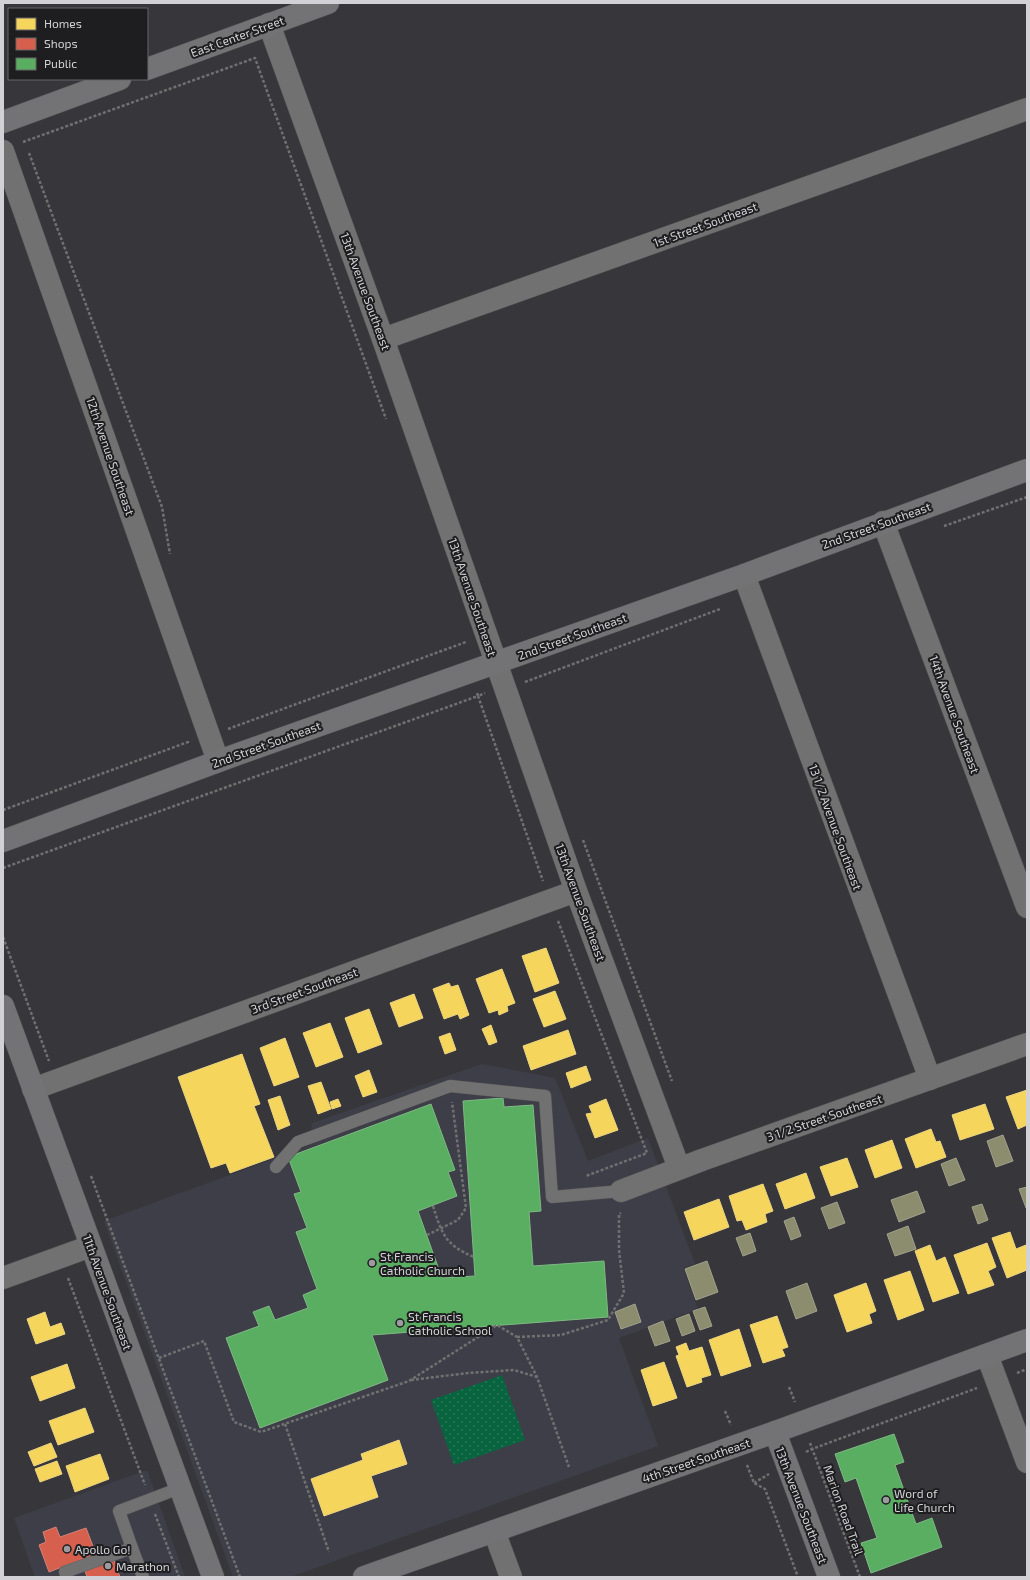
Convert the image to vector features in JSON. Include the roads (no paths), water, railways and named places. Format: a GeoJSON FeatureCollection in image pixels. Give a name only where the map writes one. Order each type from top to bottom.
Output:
{"type":"FeatureCollection","features":[{"type":"Feature","properties":{"kind":"main road","name":"East Center Street"},"geometry":{"type":"LineString","coordinates":[[148,69],[328,3]]}},
{"type":"Feature","properties":{"kind":"main road"},"geometry":{"type":"LineString","coordinates":[[3,122],[117,80]]}},
{"type":"Feature","properties":{"kind":"main road","name":"2nd Street Southeast"},"geometry":{"type":"LineString","coordinates":[[3,841],[218,761],[744,575],[883,522],[1027,470]]}},
{"type":"Feature","properties":{"kind":"main road","name":"11th Avenue Southeast"},"geometry":{"type":"LineString","coordinates":[[3,1006],[213,1577]]}},
{"type":"Feature","properties":{"kind":"main road","name":"4th Street Southeast"},"geometry":{"type":"LineString","coordinates":[[364,1577],[775,1432],[1027,1340]]}},
{"type":"Feature","properties":{"kind":"main road","name":"13th Avenue Southeast"},"geometry":{"type":"LineString","coordinates":[[775,1432],[829,1577]]}},
{"type":"Feature","properties":{"kind":"street","name":"13th Avenue Southeast"},"geometry":{"type":"LineString","coordinates":[[269,24],[384,339],[576,892],[679,1168]]}},
{"type":"Feature","properties":{"kind":"street","name":"1st Street Southeast"},"geometry":{"type":"LineString","coordinates":[[384,339],[1027,109]]}},
{"type":"Feature","properties":{"kind":"street","name":"12th Avenue Southeast"},"geometry":{"type":"LineString","coordinates":[[3,151],[218,761]]}},
{"type":"Feature","properties":{"kind":"street","name":"14th Avenue Southeast"},"geometry":{"type":"LineString","coordinates":[[883,522],[1027,907]]}},
{"type":"Feature","properties":{"kind":"street","name":"13 1/2 Avenue Southeast"},"geometry":{"type":"LineString","coordinates":[[744,575],[930,1080]]}},
{"type":"Feature","properties":{"kind":"street","name":"3rd Street Southeast"},"geometry":{"type":"LineString","coordinates":[[33,1089],[576,892]]}},
{"type":"Feature","properties":{"kind":"street","name":"3 1/2 Street Southeast"},"geometry":{"type":"LineString","coordinates":[[621,1191],[679,1168],[930,1080],[1027,1044]]}},
{"type":"Feature","properties":{"kind":"street"},"geometry":{"type":"LineString","coordinates":[[3,1278],[91,1246]]}},
{"type":"Feature","properties":{"kind":"street"},"geometry":{"type":"LineString","coordinates":[[987,1355],[1027,1462]]}},
{"type":"Feature","properties":{"kind":"street"},"geometry":{"type":"LineString","coordinates":[[494,1531],[511,1577]]}},
{"type":"Feature","properties":{"kind":"lane"},"geometry":{"type":"LineString","coordinates":[[276,1167],[298,1142],[450,1086],[545,1096],[552,1197],[621,1191]]}},
{"type":"Feature","properties":{"kind":"lane"},"geometry":{"type":"LineString","coordinates":[[140,1576],[119,1511],[180,1488]]}},
{"type":"Feature","properties":{"kind":"lane"},"geometry":{"type":"LineString","coordinates":[[67,1577],[65,1572],[132,1548]]}},
{"type":"Feature","properties":{"kind":"place","name":"St Francis Catholic Church"},"geometry":{"type":"Point","coordinates":[372,1263]}},
{"type":"Feature","properties":{"kind":"place","name":"St Francis Catholic School"},"geometry":{"type":"Point","coordinates":[400,1323]}},
{"type":"Feature","properties":{"kind":"place","name":"Word of Life Church"},"geometry":{"type":"Point","coordinates":[886,1500]}},
{"type":"Feature","properties":{"kind":"place","name":"Apollo Go!"},"geometry":{"type":"Point","coordinates":[67,1549]}},
{"type":"Feature","properties":{"kind":"place","name":"Marathon"},"geometry":{"type":"Point","coordinates":[108,1566]}}]}
